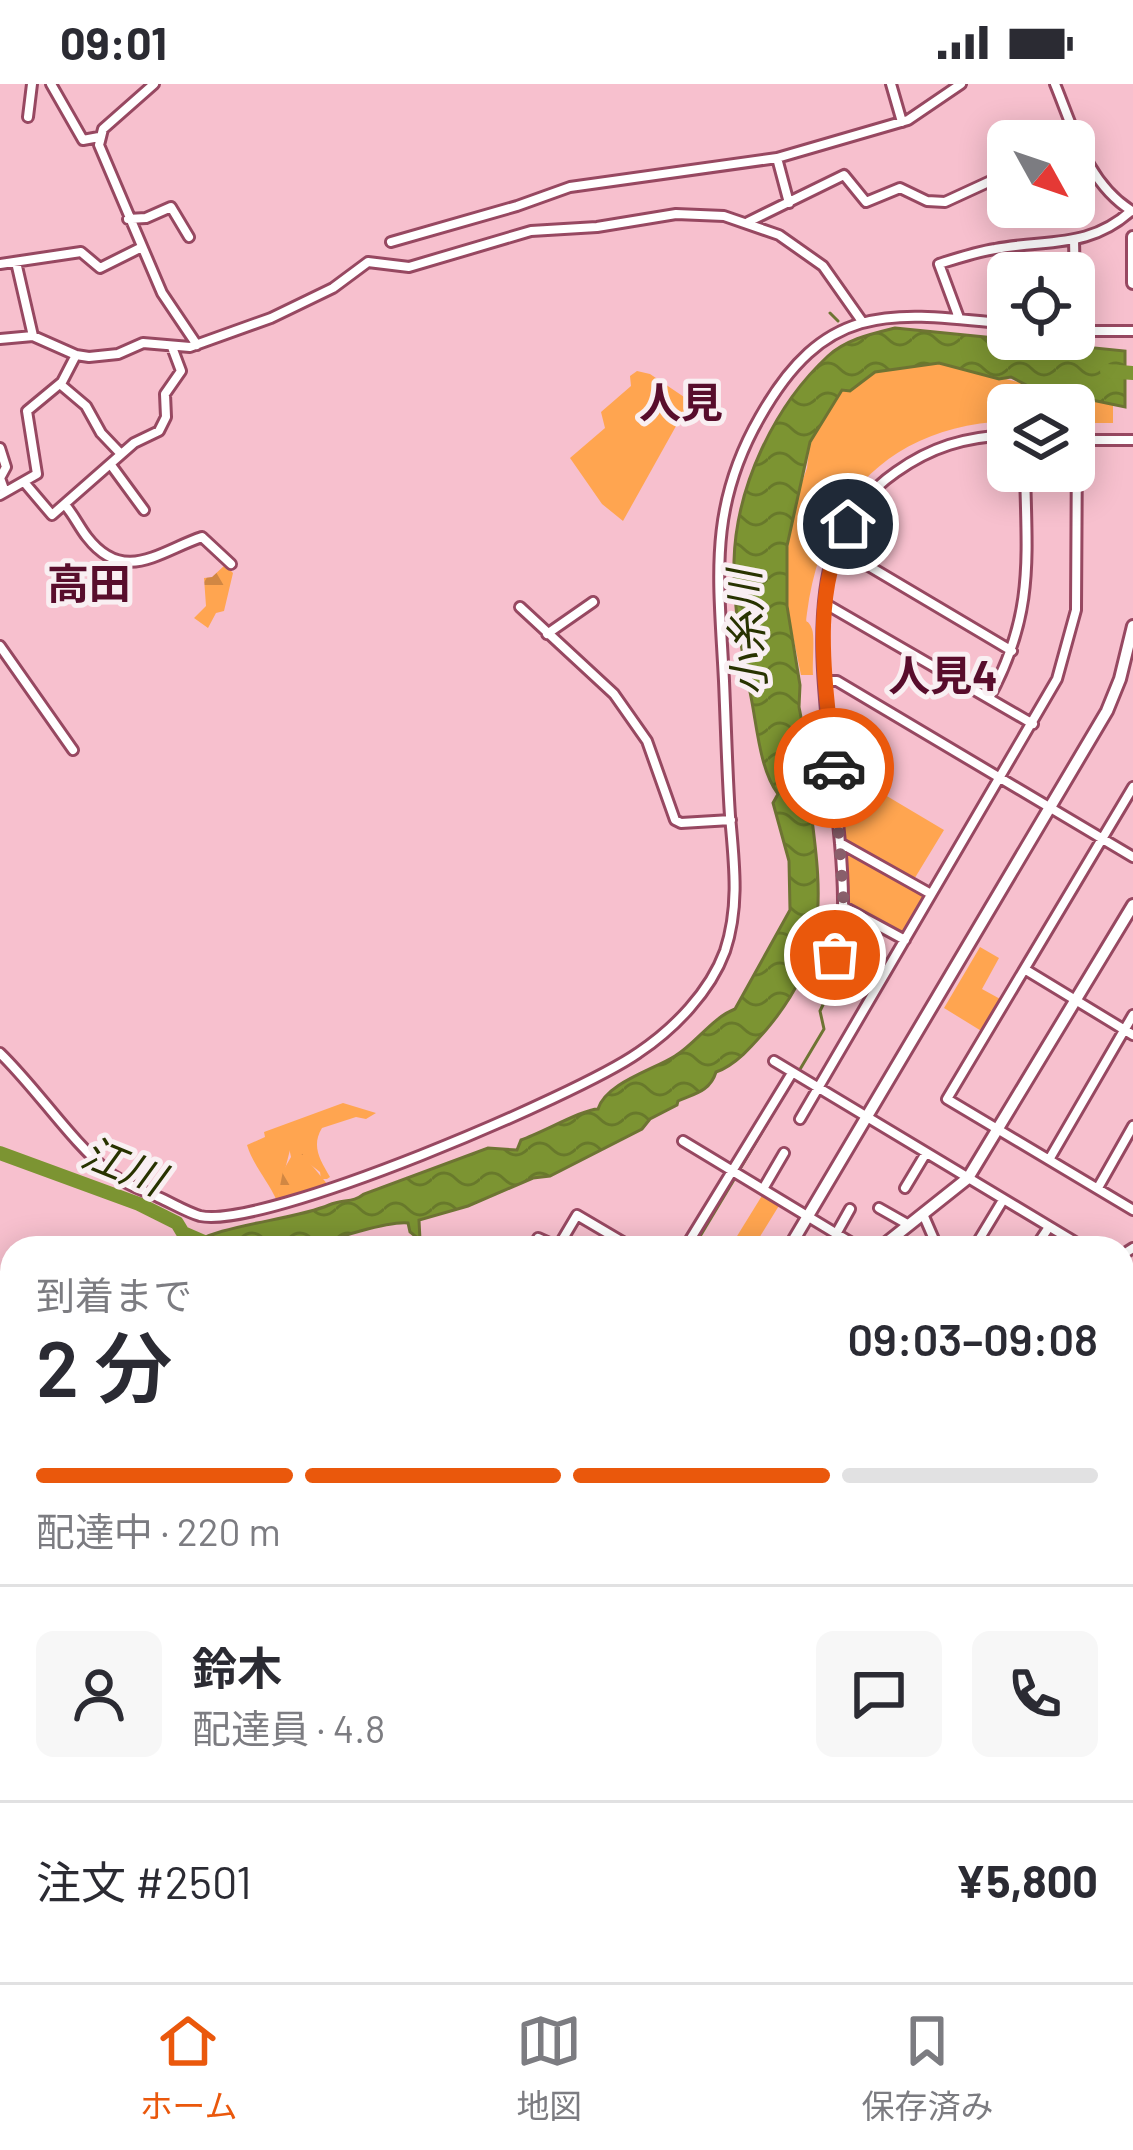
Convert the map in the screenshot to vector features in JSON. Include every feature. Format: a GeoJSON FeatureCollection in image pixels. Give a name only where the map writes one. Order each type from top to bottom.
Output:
{"type":"FeatureCollection","features":[{"type":"Feature","properties":{"kind":"street"},"geometry":{"type":"LineString","coordinates":[[28,117],[32,84]]}},
{"type":"Feature","properties":{"kind":"street"},"geometry":{"type":"LineString","coordinates":[[50,84],[82,140],[99,137],[154,84]]}},
{"type":"Feature","properties":{"kind":"street"},"geometry":{"type":"LineString","coordinates":[[891,84],[902,122]]}},
{"type":"Feature","properties":{"kind":"street"},"geometry":{"type":"LineString","coordinates":[[391,242],[570,187],[777,158],[902,122],[961,84]]}},
{"type":"Feature","properties":{"kind":"street"},"geometry":{"type":"LineString","coordinates":[[1055,84],[1064,120]]}},
{"type":"Feature","properties":{"kind":"street"},"geometry":{"type":"LineString","coordinates":[[99,137],[104,161],[140,248],[172,311],[197,345]]}},
{"type":"Feature","properties":{"kind":"street"},"geometry":{"type":"LineString","coordinates":[[777,158],[789,203]]}},
{"type":"Feature","properties":{"kind":"street"},"geometry":{"type":"LineString","coordinates":[[959,318],[939,264],[992,249],[1074,240],[1106,231],[1132,211],[1116,201],[1095,173]]}},
{"type":"Feature","properties":{"kind":"street"},"geometry":{"type":"LineString","coordinates":[[747,223],[844,175],[866,202],[900,188],[927,201],[945,202],[987,183]]}},
{"type":"Feature","properties":{"kind":"street"},"geometry":{"type":"LineString","coordinates":[[128,219],[146,218],[170,207],[189,237]]}},
{"type":"Feature","properties":{"kind":"street"},"geometry":{"type":"LineString","coordinates":[[0,339],[33,336],[76,355],[118,354],[143,343],[197,345],[271,319],[333,288],[368,262],[409,267],[531,231],[676,214],[724,216],[779,235],[823,266],[861,320]]}},
{"type":"Feature","properties":{"kind":"street"},"geometry":{"type":"LineString","coordinates":[[1133,237],[1133,283]]}},
{"type":"Feature","properties":{"kind":"street"},"geometry":{"type":"LineString","coordinates":[[1074,240],[1074,252]]}},
{"type":"Feature","properties":{"kind":"street"},"geometry":{"type":"LineString","coordinates":[[0,265],[81,252],[100,268],[140,248]]}},
{"type":"Feature","properties":{"kind":"street"},"geometry":{"type":"LineString","coordinates":[[16,262],[33,336]]}},
{"type":"Feature","properties":{"kind":"street"},"geometry":{"type":"LineString","coordinates":[[0,1053],[119,1180],[200,1216],[221,1217],[276,1206],[524,1112],[614,1068],[667,1031],[704,988],[725,949],[736,885],[717,567],[722,516],[742,452],[769,400],[807,356],[861,320],[890,316],[987,321]]}},
{"type":"Feature","properties":{"kind":"street"},"geometry":{"type":"LineString","coordinates":[[1095,331],[1133,331]]}},
{"type":"Feature","properties":{"kind":"street"},"geometry":{"type":"LineString","coordinates":[[24,482],[50,515],[121,454],[164,425],[165,394],[181,371],[172,347]]}},
{"type":"Feature","properties":{"kind":"street"},"geometry":{"type":"LineString","coordinates":[[0,448],[6,467],[0,478],[2,494],[37,472],[27,411],[60,383],[76,355]]}},
{"type":"Feature","properties":{"kind":"street"},"geometry":{"type":"LineString","coordinates":[[60,383],[86,406],[101,433],[121,454]]}},
{"type":"Feature","properties":{"kind":"street"},"geometry":{"type":"LineString","coordinates":[[874,990],[834,963],[844,907],[824,603],[836,547],[863,502],[883,481],[944,444],[987,438]]}},
{"type":"Feature","properties":{"kind":"street"},"geometry":{"type":"LineString","coordinates":[[1095,440],[1133,440]]}},
{"type":"Feature","properties":{"kind":"street"},"geometry":{"type":"LineString","coordinates":[[111,465],[144,510]]}},
{"type":"Feature","properties":{"kind":"street"},"geometry":{"type":"LineString","coordinates":[[989,698],[1012,651],[1028,577],[1026,492]]}},
{"type":"Feature","properties":{"kind":"street"},"geometry":{"type":"LineString","coordinates":[[800,1119],[1057,679],[1076,610],[1076,492]]}},
{"type":"Feature","properties":{"kind":"street"},"geometry":{"type":"LineString","coordinates":[[64,505],[86,536],[113,558],[148,562],[202,537],[231,564]]}},
{"type":"Feature","properties":{"kind":"street"},"geometry":{"type":"LineString","coordinates":[[836,547],[1012,651]]}},
{"type":"Feature","properties":{"kind":"street"},"geometry":{"type":"LineString","coordinates":[[547,634],[593,602]]}},
{"type":"Feature","properties":{"kind":"street"},"geometry":{"type":"LineString","coordinates":[[824,603],[1033,724]]}},
{"type":"Feature","properties":{"kind":"street"},"geometry":{"type":"LineString","coordinates":[[520,607],[614,694],[646,741],[675,820],[681,824],[730,820]]}},
{"type":"Feature","properties":{"kind":"street"},"geometry":{"type":"LineString","coordinates":[[796,1236],[1107,711],[1133,626]]}},
{"type":"Feature","properties":{"kind":"street"},"geometry":{"type":"LineString","coordinates":[[0,646],[73,750]]}},
{"type":"Feature","properties":{"kind":"street"},"geometry":{"type":"LineString","coordinates":[[826,681],[837,681],[1133,856]]}},
{"type":"Feature","properties":{"kind":"street"},"geometry":{"type":"LineString","coordinates":[[1133,787],[947,1099],[1133,1210]]}},
{"type":"Feature","properties":{"kind":"street"},"geometry":{"type":"LineString","coordinates":[[840,843],[932,894]]}},
{"type":"Feature","properties":{"kind":"street"},"geometry":{"type":"LineString","coordinates":[[896,1236],[968,1178],[1133,905]]}},
{"type":"Feature","properties":{"kind":"street"},"geometry":{"type":"LineString","coordinates":[[844,907],[905,940]]}},
{"type":"Feature","properties":{"kind":"street"},"geometry":{"type":"LineString","coordinates":[[1026,970],[1129,1033]]}},
{"type":"Feature","properties":{"kind":"street"},"geometry":{"type":"LineString","coordinates":[[1050,1158],[1129,1033],[1133,1015]]}},
{"type":"Feature","properties":{"kind":"street"},"geometry":{"type":"LineString","coordinates":[[774,1061],[1064,1236]]}},
{"type":"Feature","properties":{"kind":"street"},"geometry":{"type":"LineString","coordinates":[[693,1236],[792,1072]]}},
{"type":"Feature","properties":{"kind":"street"},"geometry":{"type":"LineString","coordinates":[[1099,1186],[1133,1126]]}},
{"type":"Feature","properties":{"kind":"street"},"geometry":{"type":"LineString","coordinates":[[683,1141],[839,1236]]}},
{"type":"Feature","properties":{"kind":"street"},"geometry":{"type":"LineString","coordinates":[[763,1189],[784,1153]]}},
{"type":"Feature","properties":{"kind":"street"},"geometry":{"type":"LineString","coordinates":[[904,1188],[926,1153]]}},
{"type":"Feature","properties":{"kind":"street"},"geometry":{"type":"LineString","coordinates":[[981,1236],[1003,1200]]}},
{"type":"Feature","properties":{"kind":"street"},"geometry":{"type":"LineString","coordinates":[[879,1208],[909,1226]]}},
{"type":"Feature","properties":{"kind":"street"},"geometry":{"type":"LineString","coordinates":[[836,1234],[850,1209]]}},
{"type":"Feature","properties":{"kind":"street"},"geometry":{"type":"LineString","coordinates":[[923,1214],[933,1236]]}},
{"type":"Feature","properties":{"kind":"street"},"geometry":{"type":"LineString","coordinates":[[565,1236],[577,1215],[613,1236]]}},
{"type":"Feature","properties":{"kind":"street"},"geometry":{"type":"LineString","coordinates":[[1042,1236],[1048,1227]]}},
{"type":"Feature","properties":{"kind":"green space"},"geometry":{"type":"Polygon","coordinates":[[[939,363],[1026,384],[987,384],[987,424],[929,437],[897,454],[846,503],[815,572],[806,620],[813,633],[813,675],[801,675],[787,607],[792,510],[807,468],[810,442],[843,390],[850,391],[875,372],[939,363]]]}},
{"type":"Feature","properties":{"kind":"green space"},"geometry":{"type":"Polygon","coordinates":[[[637,371],[650,374],[690,401],[623,521],[602,504],[570,458],[605,428],[601,412],[631,386],[630,376],[637,371]]]}},
{"type":"Feature","properties":{"kind":"green space"},"geometry":{"type":"Polygon","coordinates":[[[1095,401],[1113,405],[1113,423],[1095,423],[1095,401]]]}},
{"type":"Feature","properties":{"kind":"green space"},"geometry":{"type":"Polygon","coordinates":[[[225,565],[233,573],[224,611],[216,613],[208,628],[194,618],[206,606],[204,578],[225,565]]]}},
{"type":"Feature","properties":{"kind":"green space"},"geometry":{"type":"Polygon","coordinates":[[[838,767],[944,830],[913,881],[845,841],[838,767]]]}},
{"type":"Feature","properties":{"kind":"green space"},"geometry":{"type":"Polygon","coordinates":[[[844,850],[925,895],[905,934],[846,902],[844,850]]]}},
{"type":"Feature","properties":{"kind":"green space"},"geometry":{"type":"Polygon","coordinates":[[[980,947],[999,958],[982,989],[1002,1000],[983,1032],[944,1008],[980,947]]]}},
{"type":"Feature","properties":{"kind":"green space"},"geometry":{"type":"Polygon","coordinates":[[[343,1103],[376,1113],[322,1128],[317,1147],[327,1179],[321,1179],[292,1142],[277,1201],[247,1145],[265,1137],[264,1132],[343,1103]]]}},
{"type":"Feature","properties":{"kind":"green space"},"geometry":{"type":"Polygon","coordinates":[[[292,1141],[327,1184],[277,1201],[291,1157],[288,1143],[292,1141]]]}},
{"type":"Feature","properties":{"kind":"green space"},"geometry":{"type":"Polygon","coordinates":[[[763,1194],[780,1204],[760,1236],[737,1236],[763,1194]]]}},
{"type":"Feature","properties":{"kind":"water"},"geometry":{"type":"Polygon","coordinates":[[[895,328],[987,337],[987,360],[1095,360],[1095,348],[1125,351],[1125,407],[1095,401],[1095,384],[1024,384],[1011,377],[999,379],[939,363],[875,372],[850,391],[842,390],[810,442],[787,546],[787,606],[800,685],[818,902],[810,953],[786,1004],[750,1048],[716,1072],[705,1088],[650,1119],[642,1129],[550,1176],[419,1220],[420,1236],[410,1232],[408,1223],[400,1223],[343,1236],[208,1236],[356,1199],[488,1148],[517,1150],[521,1140],[598,1109],[620,1084],[675,1056],[735,1009],[790,910],[789,861],[773,803],[778,794],[760,748],[741,647],[736,533],[750,477],[775,423],[809,376],[843,345],[895,328]]]}},
{"type":"Feature","properties":{"kind":"waterway"},"geometry":{"type":"LineString","coordinates":[[830,313],[838,321]]}},
{"type":"Feature","properties":{"kind":"waterway","name":"小糸川"},"geometry":{"type":"LineString","coordinates":[[1107,371],[1133,373]]}},
{"type":"Feature","properties":{"kind":"waterway"},"geometry":{"type":"LineString","coordinates":[[807,956],[819,967]]}},
{"type":"Feature","properties":{"kind":"waterway"},"geometry":{"type":"LineString","coordinates":[[799,1071],[824,1029],[820,1011],[834,982],[828,976]]}},
{"type":"Feature","properties":{"kind":"waterway"},"geometry":{"type":"LineString","coordinates":[[740,1169],[793,1080]]}},
{"type":"Feature","properties":{"kind":"waterway","name":"江川"},"geometry":{"type":"LineString","coordinates":[[0,1153],[139,1204],[177,1223],[190,1236]]}},
{"type":"Feature","properties":{"kind":"waterway"},"geometry":{"type":"LineString","coordinates":[[700,1236],[735,1178]]}},
{"type":"Feature","properties":{"kind":"way so far"},"geometry":{"type":"LineString","coordinates":[[834,768],[844,907],[835,955]]}},
{"type":"Feature","properties":{"kind":"district","name":"人見"},"geometry":{"type":"Point","coordinates":[681,403]}},
{"type":"Feature","properties":{"kind":"district","name":"高田"},"geometry":{"type":"Point","coordinates":[89,584]}},
{"type":"Feature","properties":{"kind":"district","name":"人見4"},"geometry":{"type":"Point","coordinates":[943,676]}},
{"type":"Feature","properties":{"kind":"route"},"geometry":{"type":"LineString","coordinates":[[834,768],[824,603],[836,547],[848,524]]}}]}
